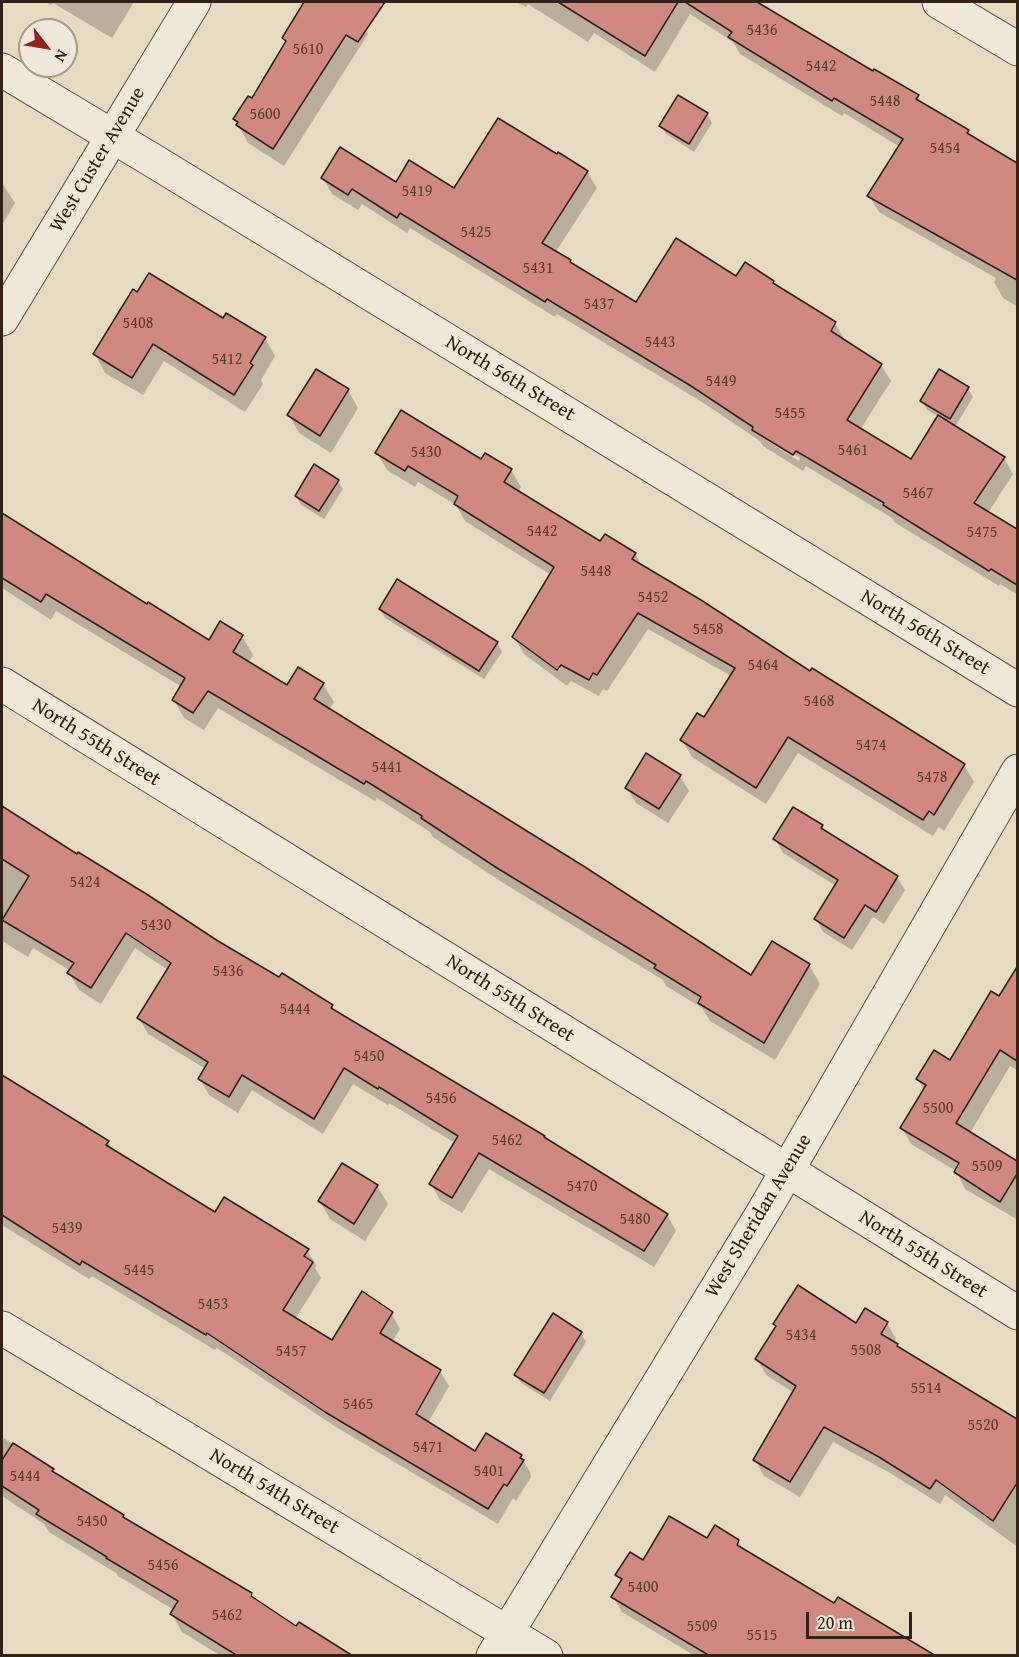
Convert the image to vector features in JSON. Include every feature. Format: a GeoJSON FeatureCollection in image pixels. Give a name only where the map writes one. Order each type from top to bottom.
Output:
{"type":"FeatureCollection","features":[{"type":"Feature","properties":{"kind":"street","name":"West Custer Avenue"},"geometry":{"type":"LineString","coordinates":[[2,319],[195,2]]}},
{"type":"Feature","properties":{"kind":"street"},"geometry":{"type":"LineString","coordinates":[[939,2],[1017,49]]}},
{"type":"Feature","properties":{"kind":"street","name":"North 56th Street"},"geometry":{"type":"LineString","coordinates":[[2,70],[1017,690]]}},
{"type":"Feature","properties":{"kind":"street","name":"North 55th Street"},"geometry":{"type":"LineString","coordinates":[[2,684],[1017,1313]]}},
{"type":"Feature","properties":{"kind":"street","name":"West Sheridan Avenue"},"geometry":{"type":"LineString","coordinates":[[500,1644],[787,1170],[1017,771]]}},
{"type":"Feature","properties":{"kind":"street","name":"North 54th Street"},"geometry":{"type":"LineString","coordinates":[[2,1328],[500,1644],[546,1656]]}},
{"type":"Feature","properties":{"kind":"building"},"geometry":{"type":"Polygon","coordinates":[[[304,2],[385,2],[358,42],[346,35],[273,149],[236,125],[238,122],[233,119],[248,96],[252,98],[286,41],[282,38],[304,2]]]}},
{"type":"Feature","properties":{"kind":"building"},"geometry":{"type":"Polygon","coordinates":[[[558,2],[678,2],[645,56],[558,2]]]}},
{"type":"Feature","properties":{"kind":"building"},"geometry":{"type":"Polygon","coordinates":[[[685,2],[757,2],[873,71],[874,69],[919,95],[916,99],[969,130],[967,133],[1017,163],[1017,280],[867,196],[903,139],[834,98],[832,101],[728,37],[732,32],[685,2]]]}},
{"type":"Feature","properties":{"kind":"building"},"geometry":{"type":"Polygon","coordinates":[[[678,95],[708,113],[689,144],[659,126],[678,95]]]}},
{"type":"Feature","properties":{"kind":"building"},"geometry":{"type":"Polygon","coordinates":[[[498,118],[588,171],[542,243],[571,260],[570,262],[636,302],[676,238],[736,276],[745,262],[774,281],[773,283],[836,322],[831,331],[882,364],[847,420],[911,459],[938,415],[1005,457],[974,503],[1017,529],[1017,585],[991,569],[989,571],[883,505],[884,503],[796,451],[793,455],[752,430],[753,427],[691,386],[547,299],[545,302],[400,213],[397,218],[352,189],[348,195],[321,178],[340,147],[396,182],[409,160],[454,188],[498,118]]]}},
{"type":"Feature","properties":{"kind":"building"},"geometry":{"type":"Polygon","coordinates":[[[149,273],[223,318],[226,313],[266,337],[250,363],[253,365],[234,395],[153,344],[132,378],[93,354],[133,289],[137,292],[149,273]]]}},
{"type":"Feature","properties":{"kind":"building"},"geometry":{"type":"Polygon","coordinates":[[[316,369],[349,389],[320,436],[287,415],[316,369]]]}},
{"type":"Feature","properties":{"kind":"building"},"geometry":{"type":"Polygon","coordinates":[[[939,369],[969,387],[950,419],[920,401],[939,369]]]}},
{"type":"Feature","properties":{"kind":"building"},"geometry":{"type":"Polygon","coordinates":[[[401,410],[481,459],[485,453],[512,469],[504,482],[600,541],[605,534],[636,553],[632,559],[701,600],[810,671],[812,668],[965,764],[934,815],[929,811],[923,820],[788,737],[756,788],[680,740],[697,713],[704,717],[735,668],[638,613],[597,675],[593,673],[589,680],[561,665],[557,670],[512,637],[554,567],[454,504],[458,496],[408,466],[405,471],[375,453],[401,410]]]}},
{"type":"Feature","properties":{"kind":"building"},"geometry":{"type":"Polygon","coordinates":[[[314,464],[339,480],[319,511],[295,496],[314,464]]]}},
{"type":"Feature","properties":{"kind":"building"},"geometry":{"type":"Polygon","coordinates":[[[2,513],[209,640],[220,621],[243,635],[233,652],[287,685],[298,667],[324,683],[314,699],[585,867],[751,975],[772,941],[810,964],[764,1043],[698,1003],[701,997],[654,968],[656,965],[497,868],[421,818],[422,816],[366,781],[364,784],[208,691],[193,713],[172,700],[185,678],[46,594],[41,602],[2,578],[2,513]]]}},
{"type":"Feature","properties":{"kind":"building"},"geometry":{"type":"Polygon","coordinates":[[[397,579],[498,642],[479,671],[379,609],[397,579]]]}},
{"type":"Feature","properties":{"kind":"building"},"geometry":{"type":"Polygon","coordinates":[[[646,753],[681,775],[659,809],[625,788],[646,753]]]}},
{"type":"Feature","properties":{"kind":"building"},"geometry":{"type":"Polygon","coordinates":[[[2,806],[77,854],[78,852],[148,895],[218,941],[279,977],[282,973],[333,1005],[331,1008],[545,1136],[668,1214],[644,1251],[479,1153],[452,1198],[429,1184],[458,1136],[344,1068],[314,1119],[242,1075],[229,1097],[198,1079],[208,1062],[137,1018],[171,963],[126,933],[91,988],[67,973],[74,963],[2,920],[29,876],[2,859],[2,806]]]}},
{"type":"Feature","properties":{"kind":"building"},"geometry":{"type":"Polygon","coordinates":[[[793,807],[823,825],[821,828],[898,876],[876,912],[865,905],[844,938],[814,919],[838,880],[773,839],[793,807]]]}},
{"type":"Feature","properties":{"kind":"building"},"geometry":{"type":"Polygon","coordinates":[[[1017,967],[1017,1061],[1000,1050],[956,1123],[1017,1161],[1017,1174],[1000,1202],[954,1172],[959,1163],[900,1128],[926,1085],[916,1079],[934,1050],[950,1060],[991,991],[999,996],[1017,967]]]}},
{"type":"Feature","properties":{"kind":"building"},"geometry":{"type":"Polygon","coordinates":[[[2,1075],[109,1141],[106,1145],[215,1212],[224,1197],[309,1249],[304,1256],[313,1262],[283,1310],[332,1340],[362,1291],[393,1312],[380,1333],[441,1370],[416,1414],[475,1451],[486,1433],[522,1455],[520,1458],[524,1460],[507,1486],[504,1484],[488,1509],[325,1412],[207,1333],[206,1335],[82,1261],[80,1265],[2,1215],[2,1075]]]}},
{"type":"Feature","properties":{"kind":"building"},"geometry":{"type":"Polygon","coordinates":[[[342,1163],[378,1185],[354,1224],[318,1201],[342,1163]]]}},
{"type":"Feature","properties":{"kind":"building"},"geometry":{"type":"Polygon","coordinates":[[[798,1285],[856,1323],[865,1308],[888,1322],[881,1334],[1017,1419],[1017,1483],[993,1521],[936,1480],[930,1489],[879,1457],[824,1427],[790,1482],[753,1460],[796,1386],[755,1359],[776,1326],[773,1324],[798,1285]]]}},
{"type":"Feature","properties":{"kind":"building"},"geometry":{"type":"Polygon","coordinates":[[[553,1313],[582,1332],[544,1393],[514,1375],[553,1313]]]}},
{"type":"Feature","properties":{"kind":"building"},"geometry":{"type":"Polygon","coordinates":[[[13,1443],[54,1469],[52,1471],[124,1515],[123,1517],[252,1593],[251,1596],[296,1626],[299,1622],[353,1656],[238,1656],[170,1614],[178,1601],[36,1514],[39,1510],[2,1486],[2,1460],[13,1443]]]}},
{"type":"Feature","properties":{"kind":"building"},"geometry":{"type":"Polygon","coordinates":[[[669,1516],[707,1538],[715,1525],[739,1540],[737,1545],[834,1603],[838,1597],[936,1656],[710,1656],[611,1597],[622,1579],[615,1575],[630,1552],[643,1560],[669,1516]]]}}]}
